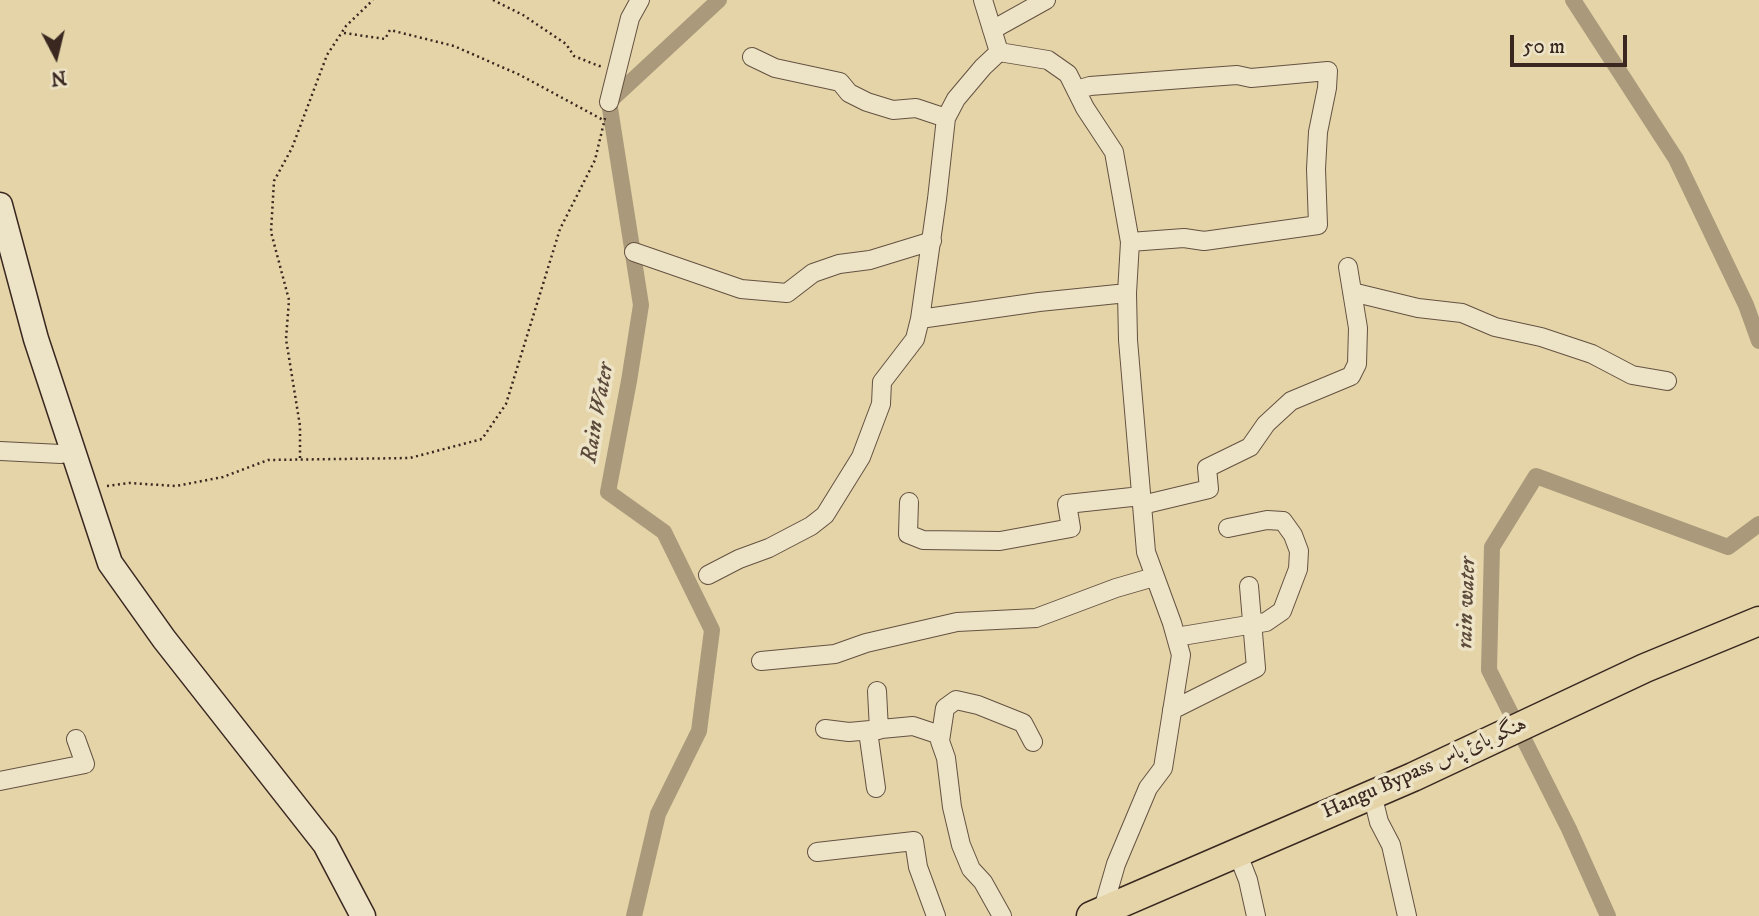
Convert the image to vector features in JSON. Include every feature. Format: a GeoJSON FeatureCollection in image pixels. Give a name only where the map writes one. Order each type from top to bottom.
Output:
{"type":"FeatureCollection","features":[{"type":"Feature","properties":{"kind":"main road","name":"Hangu Bypass ہنگو بائ پاس"},"geometry":{"type":"LineString","coordinates":[[1097,913],[1372,794],[1646,668],[1759,621]]}},
{"type":"Feature","properties":{"kind":"street"},"geometry":{"type":"LineString","coordinates":[[609,102],[630,18],[639,0]]}},
{"type":"Feature","properties":{"kind":"street"},"geometry":{"type":"LineString","coordinates":[[983,0],[999,52]]}},
{"type":"Feature","properties":{"kind":"street"},"geometry":{"type":"LineString","coordinates":[[992,30],[1046,0]]}},
{"type":"Feature","properties":{"kind":"street"},"geometry":{"type":"LineString","coordinates":[[999,52],[1048,60],[1068,74],[1084,108],[1114,152],[1130,242],[1128,340],[1146,552],[1181,655],[1163,768],[1148,788],[1097,913]]}},
{"type":"Feature","properties":{"kind":"street"},"geometry":{"type":"LineString","coordinates":[[708,575],[811,526],[825,515],[861,457],[881,404],[882,382],[915,339],[932,241],[946,118],[956,99],[983,66],[999,52]]}},
{"type":"Feature","properties":{"kind":"street"},"geometry":{"type":"LineString","coordinates":[[752,57],[775,68],[840,82],[849,93],[867,102],[893,110],[916,108],[946,118]]}},
{"type":"Feature","properties":{"kind":"street"},"geometry":{"type":"LineString","coordinates":[[1076,90],[1090,86],[1196,78],[1237,75],[1251,78],[1328,71],[1318,132],[1318,225],[1204,240],[1184,238],[1130,242]]}},
{"type":"Feature","properties":{"kind":"street"},"geometry":{"type":"LineString","coordinates":[[0,205],[37,339],[110,563],[164,639],[325,844],[363,916]]}},
{"type":"Feature","properties":{"kind":"street"},"geometry":{"type":"LineString","coordinates":[[634,252],[741,289],[786,292],[813,273],[839,264],[870,260],[932,241]]}},
{"type":"Feature","properties":{"kind":"street"},"geometry":{"type":"LineString","coordinates":[[909,502],[908,534],[923,540],[1000,541],[1071,528],[1067,504],[1142,500],[1209,488],[1207,468],[1251,447],[1266,424],[1291,401],[1351,376],[1357,364],[1358,328],[1348,267]]}},
{"type":"Feature","properties":{"kind":"street"},"geometry":{"type":"LineString","coordinates":[[1352,292],[1418,308],[1462,313],[1495,327],[1541,337],[1592,354],[1632,375],[1667,381]]}},
{"type":"Feature","properties":{"kind":"street"},"geometry":{"type":"LineString","coordinates":[[920,319],[1127,293]]}},
{"type":"Feature","properties":{"kind":"street"},"geometry":{"type":"LineString","coordinates":[[0,451],[61,454],[73,450]]}},
{"type":"Feature","properties":{"kind":"street"},"geometry":{"type":"LineString","coordinates":[[1177,637],[1266,622],[1282,611],[1298,569],[1299,551],[1293,535],[1283,521],[1268,520],[1228,528]]}},
{"type":"Feature","properties":{"kind":"street"},"geometry":{"type":"LineString","coordinates":[[761,661],[835,654],[866,643],[957,622],[1036,618],[1154,577]]}},
{"type":"Feature","properties":{"kind":"street"},"geometry":{"type":"LineString","coordinates":[[1172,710],[1256,668],[1249,586]]}},
{"type":"Feature","properties":{"kind":"street"},"geometry":{"type":"LineString","coordinates":[[876,788],[874,730],[877,691]]}},
{"type":"Feature","properties":{"kind":"street"},"geometry":{"type":"LineString","coordinates":[[1002,916],[983,882],[971,869],[961,845],[952,807],[946,758],[940,741],[945,708],[956,700],[978,705],[1023,723],[1033,742]]}},
{"type":"Feature","properties":{"kind":"street"},"geometry":{"type":"LineString","coordinates":[[825,729],[849,732],[913,726],[940,735]]}},
{"type":"Feature","properties":{"kind":"street"},"geometry":{"type":"LineString","coordinates":[[0,782],[85,764],[76,739]]}},
{"type":"Feature","properties":{"kind":"street"},"geometry":{"type":"LineString","coordinates":[[1372,794],[1379,822],[1391,845],[1407,916]]}},
{"type":"Feature","properties":{"kind":"street"},"geometry":{"type":"LineString","coordinates":[[817,852],[914,841],[918,867],[936,916]]}},
{"type":"Feature","properties":{"kind":"street"},"geometry":{"type":"LineString","coordinates":[[1237,852],[1248,880],[1256,916]]}},
{"type":"Feature","properties":{"kind":"path"},"geometry":{"type":"LineString","coordinates":[[300,459],[300,426],[286,339],[289,300],[271,232],[274,181],[292,148],[327,55],[342,33],[373,0]]}},
{"type":"Feature","properties":{"kind":"path"},"geometry":{"type":"LineString","coordinates":[[493,0],[523,15],[566,44],[575,56],[599,66],[619,62]]}},
{"type":"Feature","properties":{"kind":"path"},"geometry":{"type":"LineString","coordinates":[[342,33],[385,39],[390,30],[454,46],[520,75],[605,121]]}},
{"type":"Feature","properties":{"kind":"path"},"geometry":{"type":"LineString","coordinates":[[86,490],[129,483],[176,486],[223,477],[268,460],[410,458],[482,439],[506,404],[560,229],[595,160],[609,102]]}},
{"type":"Feature","properties":{"kind":"waterway","name":"Rain Water"},"geometry":{"type":"LineString","coordinates":[[634,916],[658,814],[699,731],[712,630],[664,532],[608,492],[641,305],[609,102],[719,0]]}},
{"type":"Feature","properties":{"kind":"waterway","name":"rain water"},"geometry":{"type":"LineString","coordinates":[[1573,0],[1676,159],[1746,305],[1759,341]]}},
{"type":"Feature","properties":{"kind":"waterway","name":"rain water"},"geometry":{"type":"LineString","coordinates":[[1608,916],[1569,829],[1489,670],[1492,547],[1536,476],[1728,547],[1759,524]]}}]}
